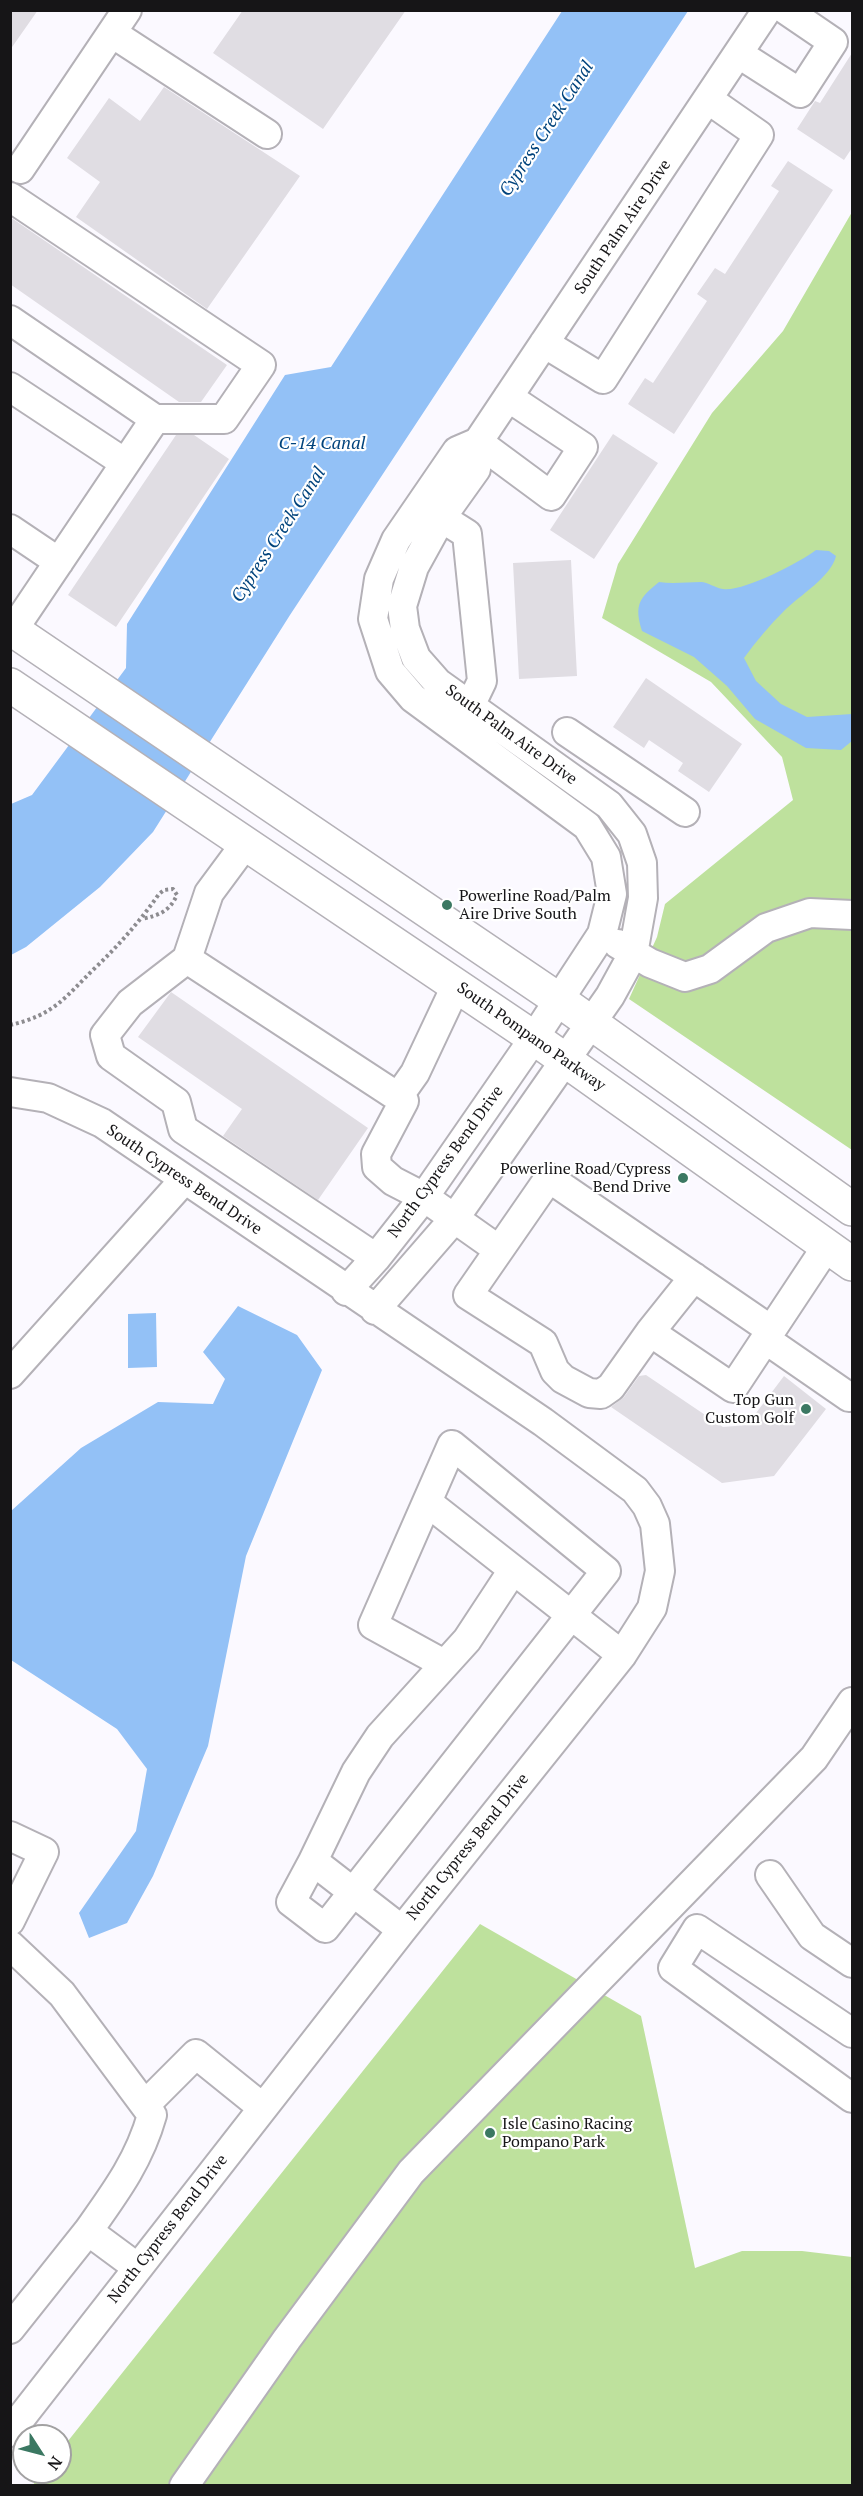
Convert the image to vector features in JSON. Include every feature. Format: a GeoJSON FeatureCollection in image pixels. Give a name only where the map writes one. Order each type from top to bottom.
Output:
{"type":"FeatureCollection","features":[{"type":"Feature","properties":{"kind":"main road"},"geometry":{"type":"LineString","coordinates":[[12,629],[559,1000],[852,1209]]}},
{"type":"Feature","properties":{"kind":"main road","name":"South Pompano Parkway"},"geometry":{"type":"LineString","coordinates":[[14,695],[74,728],[534,1038],[839,1255]]}},
{"type":"Feature","properties":{"kind":"street","name":"South Palm Aire Drive"},"geometry":{"type":"LineString","coordinates":[[591,1023],[610,996],[633,954],[644,898],[642,863],[632,834],[609,805],[574,798],[463,718],[413,698],[390,671],[373,619],[379,579],[396,540],[476,469],[478,442],[767,10]]}},
{"type":"Feature","properties":{"kind":"street"},"geometry":{"type":"LineString","coordinates":[[739,54],[800,93],[833,42],[786,10]]}},
{"type":"Feature","properties":{"kind":"street"},"geometry":{"type":"LineString","coordinates":[[20,169],[119,22],[267,134]]}},
{"type":"Feature","properties":{"kind":"street"},"geometry":{"type":"LineString","coordinates":[[544,343],[603,379],[759,135],[708,100]]}},
{"type":"Feature","properties":{"kind":"street"},"geometry":{"type":"LineString","coordinates":[[10,197],[261,365],[224,419],[154,419],[10,320]]}},
{"type":"Feature","properties":{"kind":"street"},"geometry":{"type":"LineString","coordinates":[[10,387],[125,463]]}},
{"type":"Feature","properties":{"kind":"street"},"geometry":{"type":"LineString","coordinates":[[478,442],[551,496],[583,447],[508,397]]}},
{"type":"Feature","properties":{"kind":"street"},"geometry":{"type":"LineString","coordinates":[[12,629],[154,419]]}},
{"type":"Feature","properties":{"kind":"street"},"geometry":{"type":"LineString","coordinates":[[430,511],[467,534],[482,681],[463,718]]}},
{"type":"Feature","properties":{"kind":"street"},"geometry":{"type":"LineString","coordinates":[[10,529],[59,561]]}},
{"type":"Feature","properties":{"kind":"street"},"geometry":{"type":"LineString","coordinates":[[567,732],[686,812]]}},
{"type":"Feature","properties":{"kind":"street"},"geometry":{"type":"LineString","coordinates":[[574,798],[606,758]]}},
{"type":"Feature","properties":{"kind":"street","name":"South Palm Aire Drive"},"geometry":{"type":"LineString","coordinates":[[559,1000],[602,934],[612,894],[606,857],[587,826],[574,798]]}},
{"type":"Feature","properties":{"kind":"street"},"geometry":{"type":"LineString","coordinates":[[246,843],[209,893],[187,959],[130,1003],[105,1035],[111,1056],[176,1101],[183,1129],[376,1258]]}},
{"type":"Feature","properties":{"kind":"street"},"geometry":{"type":"LineString","coordinates":[[602,934],[650,963],[685,977],[710,969],[766,928],[810,913],[852,915]]}},
{"type":"Feature","properties":{"kind":"street"},"geometry":{"type":"LineString","coordinates":[[187,959],[404,1101],[376,1154],[377,1167],[393,1181],[424,1197],[499,1250]]}},
{"type":"Feature","properties":{"kind":"street"},"geometry":{"type":"LineString","coordinates":[[398,1097],[415,1073],[456,986]]}},
{"type":"Feature","properties":{"kind":"street","name":"North Cypress Bend Drive"},"geometry":{"type":"LineString","coordinates":[[10,2432],[402,1930],[622,1655],[652,1608],[660,1571],[655,1524],[647,1506],[635,1490],[543,1422],[346,1291],[376,1258],[424,1197],[559,1000]]}},
{"type":"Feature","properties":{"kind":"street"},"geometry":{"type":"LineString","coordinates":[[375,1310],[454,1219],[567,1061],[591,1023]]}},
{"type":"Feature","properties":{"kind":"street","name":"South Cypress Bend Drive"},"geometry":{"type":"LineString","coordinates":[[10,1092],[48,1098],[102,1123],[346,1291]]}},
{"type":"Feature","properties":{"kind":"street"},"geometry":{"type":"LineString","coordinates":[[694,1277],[650,1332],[611,1387],[601,1394],[589,1393],[563,1378],[555,1371],[543,1343],[468,1295],[549,1178],[694,1277],[849,1397]]}},
{"type":"Feature","properties":{"kind":"street"},"geometry":{"type":"LineString","coordinates":[[10,1374],[184,1180]]}},
{"type":"Feature","properties":{"kind":"street"},"geometry":{"type":"LineString","coordinates":[[650,1332],[733,1388],[768,1335],[839,1255]]}},
{"type":"Feature","properties":{"kind":"street"},"geometry":{"type":"LineString","coordinates":[[444,1664],[373,1625],[452,1445],[606,1570],[325,1928],[291,1902],[356,1772],[380,1736],[467,1640],[513,1570]]}},
{"type":"Feature","properties":{"kind":"street"},"geometry":{"type":"LineString","coordinates":[[427,1502],[622,1655]]}},
{"type":"Feature","properties":{"kind":"street"},"geometry":{"type":"LineString","coordinates":[[184,2486],[287,2339],[411,2172],[814,1758],[852,1702]]}},
{"type":"Feature","properties":{"kind":"street"},"geometry":{"type":"LineString","coordinates":[[10,1836],[44,1852],[10,1921]]}},
{"type":"Feature","properties":{"kind":"street"},"geometry":{"type":"LineString","coordinates":[[313,1861],[402,1930]]}},
{"type":"Feature","properties":{"kind":"street"},"geometry":{"type":"LineString","coordinates":[[770,1875],[812,1936],[852,1963]]}},
{"type":"Feature","properties":{"kind":"street"},"geometry":{"type":"LineString","coordinates":[[852,2033],[697,1929],[673,1968],[852,2098]]}},
{"type":"Feature","properties":{"kind":"street"},"geometry":{"type":"LineString","coordinates":[[10,1945],[62,1994],[152,2115],[148,2131],[127,2177],[88,2231],[10,2329]]}},
{"type":"Feature","properties":{"kind":"street"},"geometry":{"type":"LineString","coordinates":[[145,2105],[196,2054],[263,2108]]}},
{"type":"Feature","properties":{"kind":"street"},"geometry":{"type":"LineString","coordinates":[[88,2231],[138,2268]]}},
{"type":"Feature","properties":{"kind":"path"},"geometry":{"type":"LineString","coordinates":[[10,1025],[30,1021],[50,1011],[67,998],[112,954],[142,919],[159,894],[164,890],[173,889],[177,896],[172,907],[156,916],[142,919]]}},
{"type":"Feature","properties":{"kind":"green space"},"geometry":{"type":"Polygon","coordinates":[[[852,212],[852,1150],[629,999],[657,937],[665,904],[793,800],[782,757],[711,682],[602,618],[618,564],[712,413],[783,331],[852,212]]]}},
{"type":"Feature","properties":{"kind":"green space","name":"Isle Casino Racing Pompano Park"},"geometry":{"type":"Polygon","coordinates":[[[480,1924],[641,2016],[695,2268],[742,2251],[802,2251],[852,2257],[852,2485],[32,2486],[34,2484],[72,2484],[72,2436],[480,1924]]]}},
{"type":"Feature","properties":{"kind":"water","name":"C-14 Canal"},"geometry":{"type":"Polygon","coordinates":[[[562,11],[688,11],[290,615],[153,832],[100,887],[26,947],[11,955],[11,804],[32,795],[126,668],[127,624],[285,375],[331,367],[562,11]]]}},
{"type":"Feature","properties":{"kind":"water"},"geometry":{"type":"Polygon","coordinates":[[[816,550],[829,551],[836,556],[833,564],[814,585],[779,616],[744,658],[756,681],[781,704],[807,717],[852,714],[852,741],[841,750],[806,748],[755,719],[727,686],[694,657],[642,631],[638,615],[643,598],[659,582],[701,582],[723,589],[732,589],[771,576],[816,550]]]}},
{"type":"Feature","properties":{"kind":"water"},"geometry":{"type":"Polygon","coordinates":[[[238,1306],[297,1335],[322,1370],[246,1556],[208,1746],[153,1876],[127,1923],[89,1938],[79,1913],[136,1831],[147,1769],[117,1729],[11,1660],[11,1511],[81,1448],[158,1402],[213,1404],[225,1379],[203,1352],[238,1306]]]}},
{"type":"Feature","properties":{"kind":"water"},"geometry":{"type":"Polygon","coordinates":[[[156,1313],[157,1367],[128,1368],[128,1314],[156,1313]]]}},
{"type":"Feature","properties":{"kind":"building"},"geometry":{"type":"Polygon","coordinates":[[[10,10],[38,10],[10,50],[10,10]]]}},
{"type":"Feature","properties":{"kind":"building"},"geometry":{"type":"Polygon","coordinates":[[[243,10],[406,10],[323,129],[213,53],[243,10]]]}},
{"type":"Feature","properties":{"kind":"building"},"geometry":{"type":"Polygon","coordinates":[[[852,53],[852,148],[844,160],[797,129],[815,101],[820,103],[852,53]]]}},
{"type":"Feature","properties":{"kind":"building"},"geometry":{"type":"Polygon","coordinates":[[[164,87],[300,176],[207,309],[76,217],[100,182],[67,158],[109,98],[140,121],[164,87]]]}},
{"type":"Feature","properties":{"kind":"building"},"geometry":{"type":"Polygon","coordinates":[[[788,161],[833,190],[674,434],[628,404],[645,378],[653,383],[707,301],[697,294],[715,268],[725,274],[779,191],[771,186],[788,161]]]}},
{"type":"Feature","properties":{"kind":"building"},"geometry":{"type":"Polygon","coordinates":[[[10,217],[227,365],[201,402],[179,402],[10,284],[10,217]]]}},
{"type":"Feature","properties":{"kind":"building"},"geometry":{"type":"Polygon","coordinates":[[[613,434],[658,463],[594,559],[550,530],[613,434]]]}},
{"type":"Feature","properties":{"kind":"building"},"geometry":{"type":"Polygon","coordinates":[[[176,435],[194,435],[229,459],[116,627],[68,595],[176,435]]]}},
{"type":"Feature","properties":{"kind":"building"},"geometry":{"type":"Polygon","coordinates":[[[571,560],[577,676],[519,679],[513,563],[571,560]]]}},
{"type":"Feature","properties":{"kind":"building"},"geometry":{"type":"Polygon","coordinates":[[[646,678],[742,744],[709,792],[678,771],[683,763],[649,740],[644,748],[613,727],[646,678]]]}},
{"type":"Feature","properties":{"kind":"building"},"geometry":{"type":"Polygon","coordinates":[[[171,992],[368,1128],[318,1200],[223,1136],[242,1109],[138,1037],[171,992]]]}},
{"type":"Feature","properties":{"kind":"building"},"geometry":{"type":"Polygon","coordinates":[[[646,1375],[723,1427],[747,1425],[784,1376],[826,1409],[774,1476],[722,1483],[611,1407],[624,1397],[639,1376],[646,1375]]]}},
{"type":"Feature","properties":{"kind":"place","name":"Powerline Road/Palm Aire Drive South"},"geometry":{"type":"Point","coordinates":[447,905]}},
{"type":"Feature","properties":{"kind":"place","name":"Powerline Road/Cypress Bend Drive"},"geometry":{"type":"Point","coordinates":[683,1178]}},
{"type":"Feature","properties":{"kind":"place","name":"Top Gun Custom Golf"},"geometry":{"type":"Point","coordinates":[806,1409]}},
{"type":"Feature","properties":{"kind":"place","name":"Isle Casino Racing Pompano Park"},"geometry":{"type":"Point","coordinates":[490,2133]}},
{"type":"Feature","properties":{"kind":"water label","name":"Cypress Creek Canal"},"geometry":{"type":"Point","coordinates":[547,129]}},
{"type":"Feature","properties":{"kind":"water label","name":"Cypress Creek Canal"},"geometry":{"type":"Point","coordinates":[279,535]}}]}
